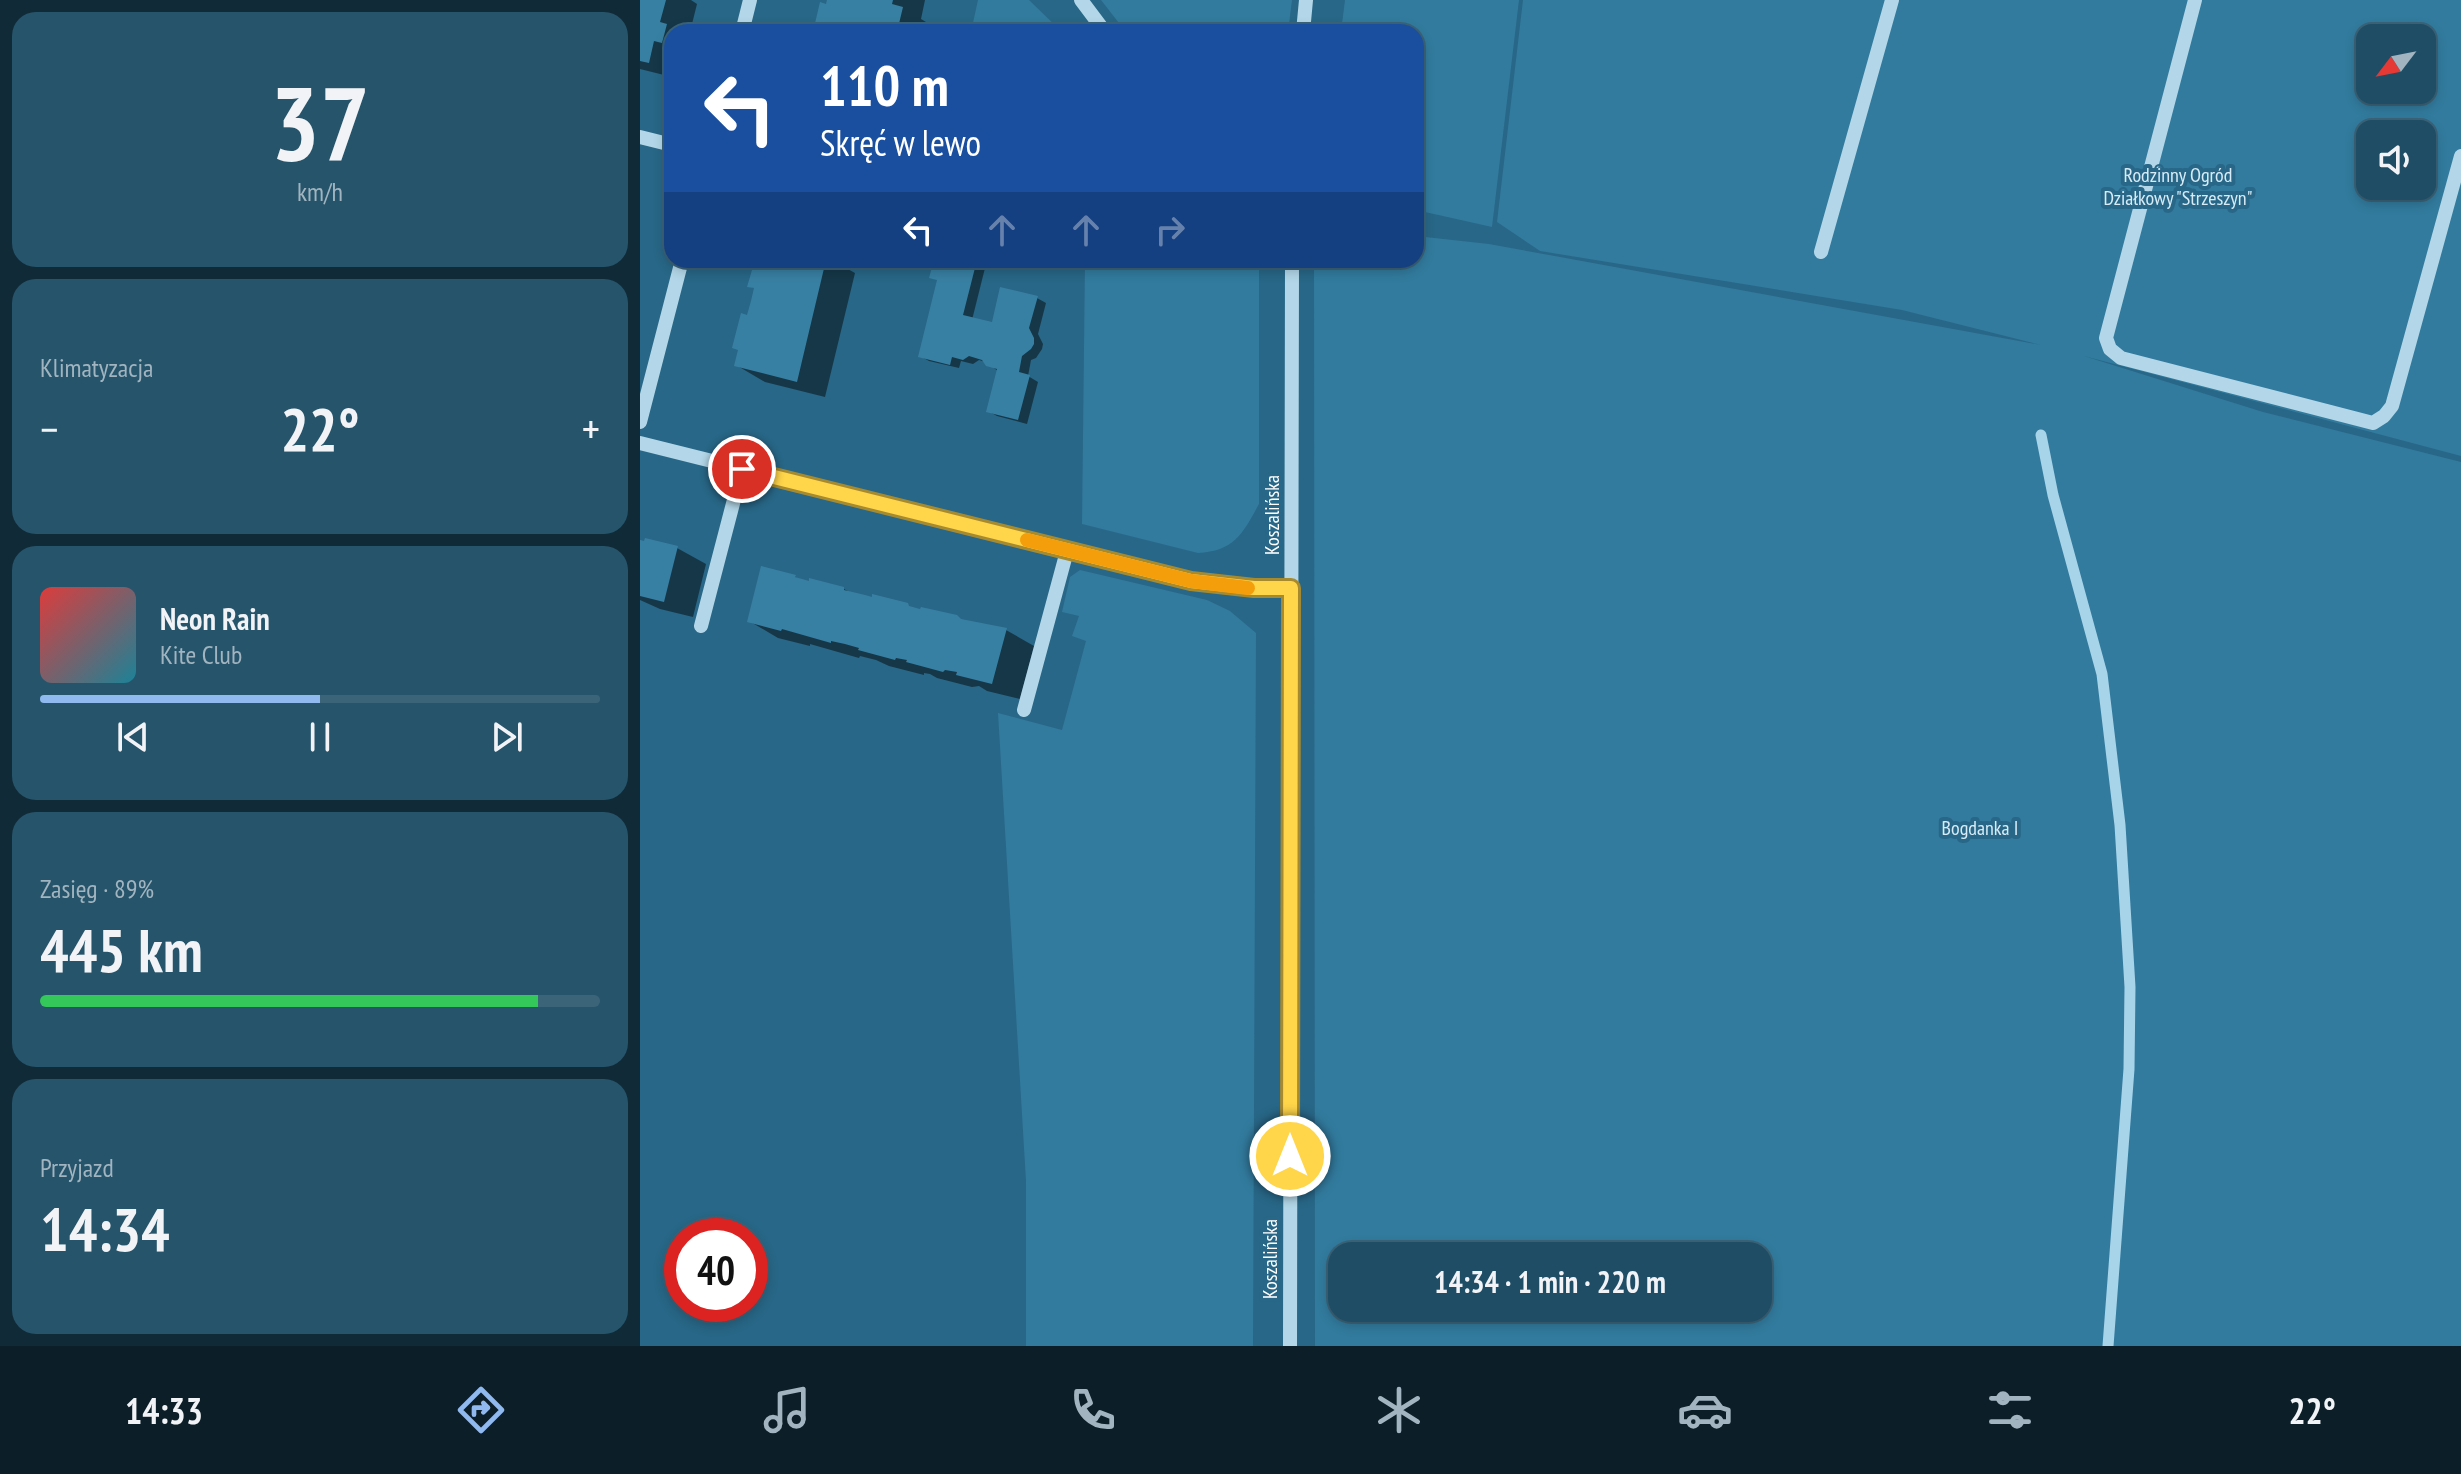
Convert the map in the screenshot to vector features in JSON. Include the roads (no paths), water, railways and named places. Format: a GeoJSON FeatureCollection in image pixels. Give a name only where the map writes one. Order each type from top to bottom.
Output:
{"type":"FeatureCollection","features":[{"type":"Feature","properties":{"kind":"street"},"geometry":{"type":"LineString","coordinates":[[744,24],[750,0]]}},
{"type":"Feature","properties":{"kind":"street"},"geometry":{"type":"LineString","coordinates":[[1081,0],[1099,24]]}},
{"type":"Feature","properties":{"kind":"street"},"geometry":{"type":"LineString","coordinates":[[1304,24],[1306,0]]}},
{"type":"Feature","properties":{"kind":"street"},"geometry":{"type":"LineString","coordinates":[[1821,252],[1892,0]]}},
{"type":"Feature","properties":{"kind":"street"},"geometry":{"type":"LineString","coordinates":[[2195,0],[2106,338],[2110,349],[2121,358],[2373,423],[2392,406],[2461,156]]}},
{"type":"Feature","properties":{"kind":"street"},"geometry":{"type":"LineString","coordinates":[[640,137],[664,143]]}},
{"type":"Feature","properties":{"kind":"street"},"geometry":{"type":"LineString","coordinates":[[640,422],[680,268]]}},
{"type":"Feature","properties":{"kind":"street","name":"Koszalińska"},"geometry":{"type":"LineString","coordinates":[[1290,1346],[1292,268]]}},
{"type":"Feature","properties":{"kind":"street"},"geometry":{"type":"LineString","coordinates":[[640,443],[1191,581],[1254,588],[1291,588]]}},
{"type":"Feature","properties":{"kind":"street"},"geometry":{"type":"LineString","coordinates":[[701,626],[742,469]]}},
{"type":"Feature","properties":{"kind":"street"},"geometry":{"type":"LineString","coordinates":[[1024,710],[1067,551]]}},
{"type":"Feature","properties":{"kind":"waterway"},"geometry":{"type":"LineString","coordinates":[[2041,435],[2053,495],[2102,674],[2120,825],[2130,987],[2129,1069],[2108,1346]]}},
{"type":"Feature","properties":{"kind":"park label","name":"Rodzinny Ogród Działkowy \"Strzeszyn\""},"geometry":{"type":"Point","coordinates":[2178,186]}},
{"type":"Feature","properties":{"kind":"park label","name":"Bogdanka I"},"geometry":{"type":"Point","coordinates":[1980,828]}}]}
